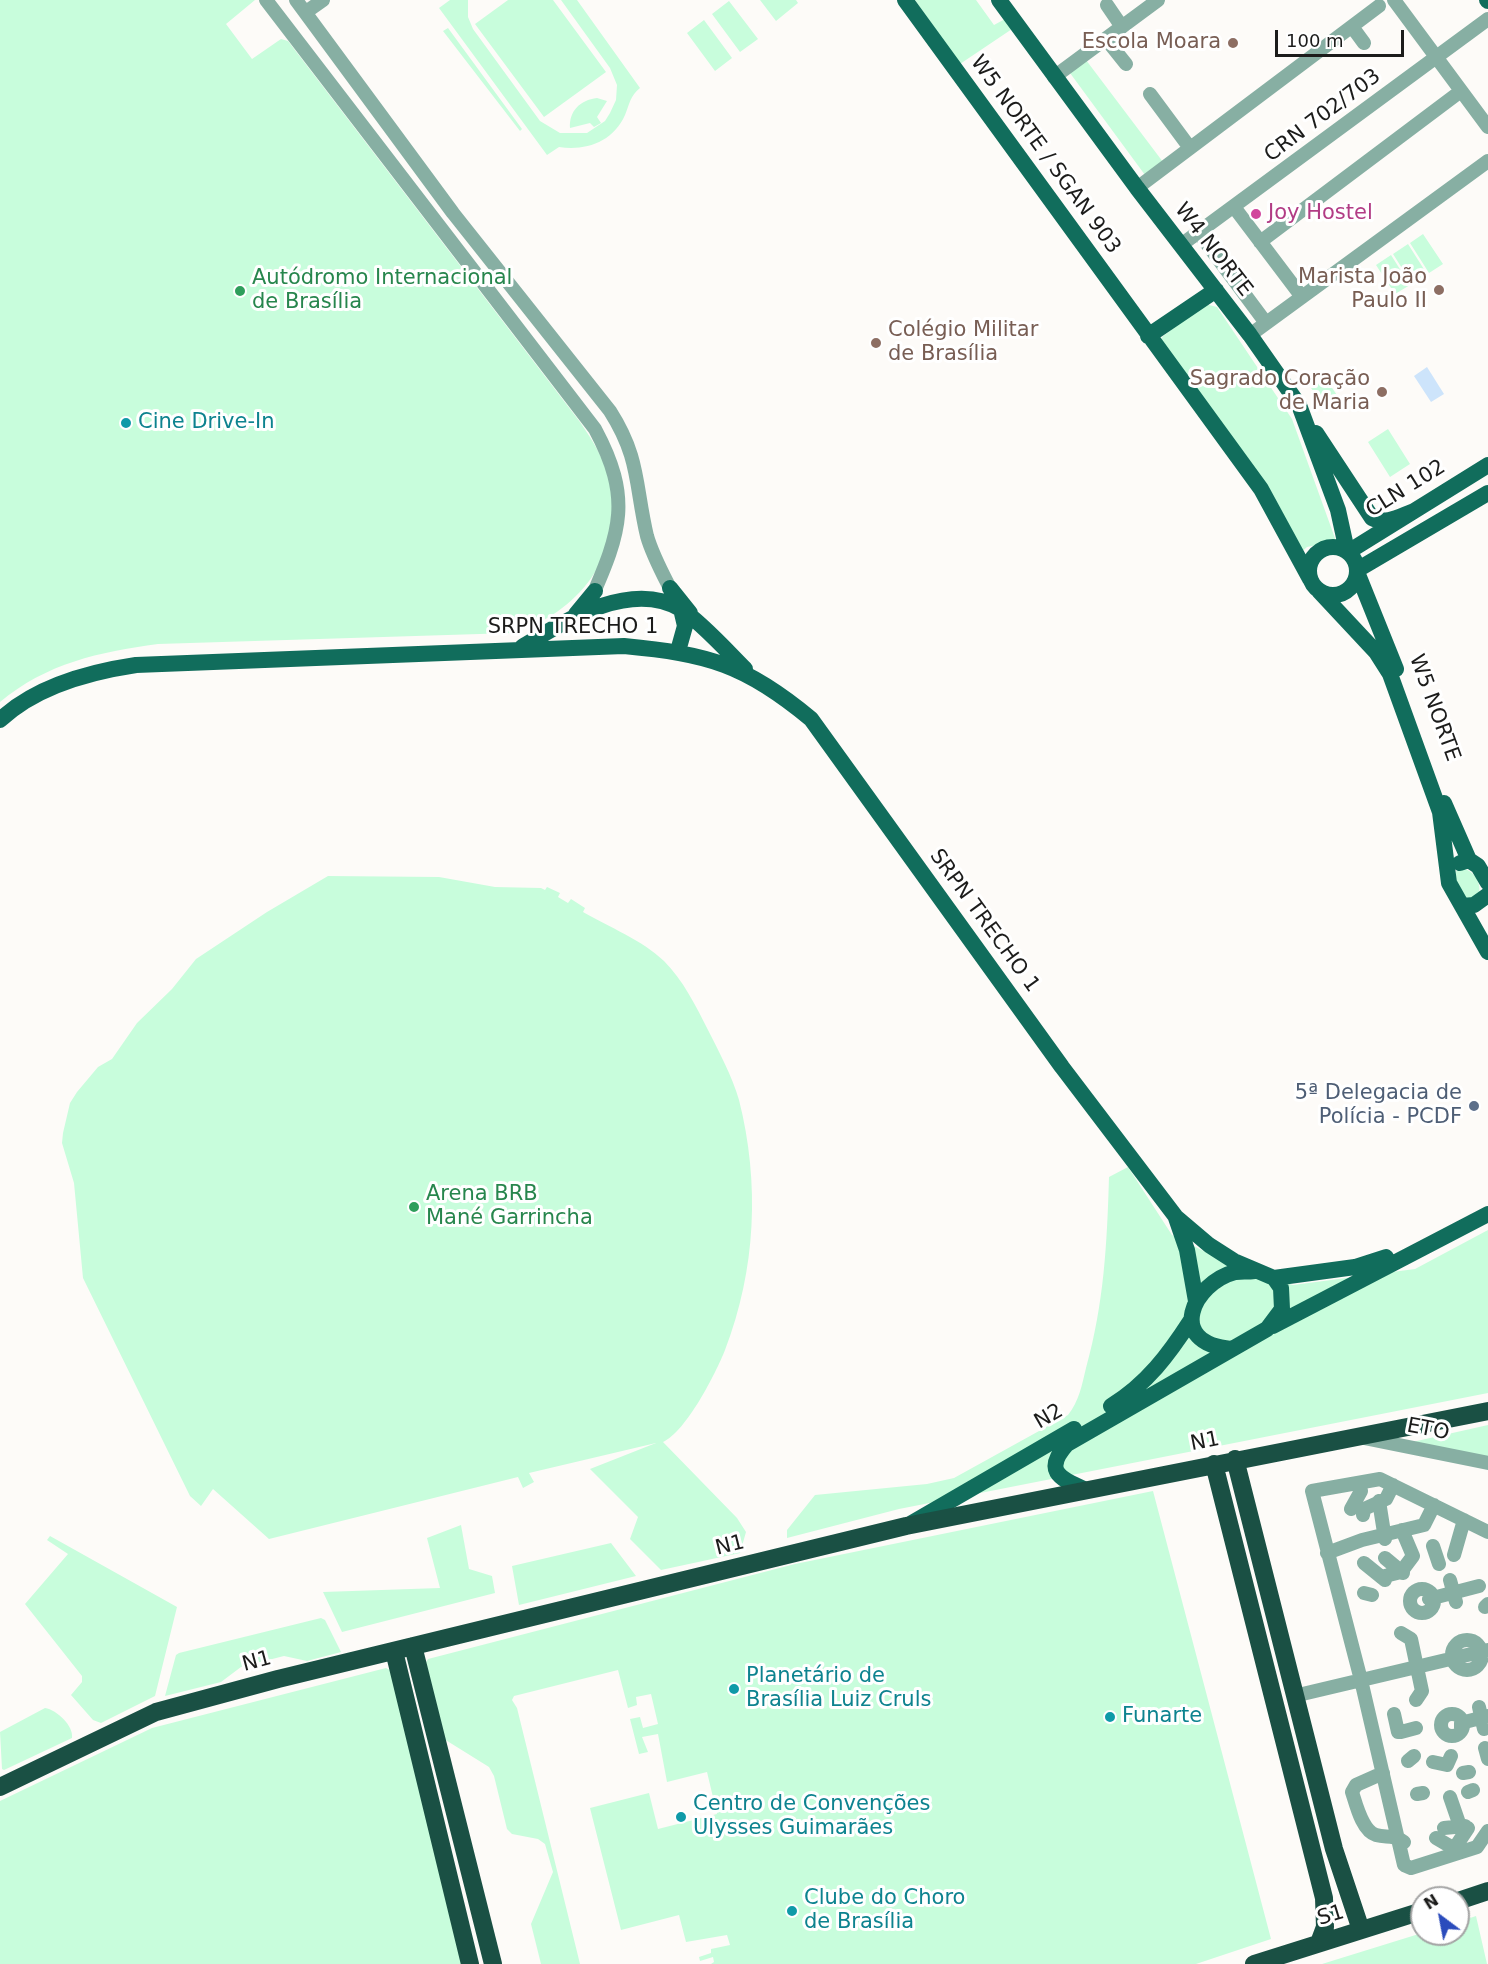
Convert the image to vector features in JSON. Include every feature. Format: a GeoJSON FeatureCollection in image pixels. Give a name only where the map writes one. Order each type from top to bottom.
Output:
{"type":"FeatureCollection","features":[{"type":"Feature","properties":{"kind":"highway","name":"N1"},"geometry":{"type":"LineString","coordinates":[[0,1786],[156,1712],[413,1646],[906,1526],[1235,1459],[1488,1411]]}},
{"type":"Feature","properties":{"kind":"highway"},"geometry":{"type":"LineString","coordinates":[[1235,1459],[1294,1696],[1340,1869],[1360,1930]]}},
{"type":"Feature","properties":{"kind":"highway"},"geometry":{"type":"LineString","coordinates":[[1214,1464],[1324,1898],[1324,1927],[1319,1943]]}},
{"type":"Feature","properties":{"kind":"highway"},"geometry":{"type":"LineString","coordinates":[[413,1646],[493,1964]]}},
{"type":"Feature","properties":{"kind":"highway"},"geometry":{"type":"LineString","coordinates":[[394,1651],[470,1964]]}},
{"type":"Feature","properties":{"kind":"highway"},"geometry":{"type":"LineString","coordinates":[[408,1710],[428,1705]]}},
{"type":"Feature","properties":{"kind":"highway"},"geometry":{"type":"LineString","coordinates":[[1470,1897],[1488,1891]]}},
{"type":"Feature","properties":{"kind":"highway","name":"S1"},"geometry":{"type":"LineString","coordinates":[[1254,1964],[1410,1915]]}},
{"type":"Feature","properties":{"kind":"main road","name":"W5 NORTE / SGAN 903"},"geometry":{"type":"LineString","coordinates":[[905,0],[1261,489],[1315,585],[1376,652],[1390,674],[1438,805],[1448,873]]}},
{"type":"Feature","properties":{"kind":"main road","name":"W4 NORTE"},"geometry":{"type":"LineString","coordinates":[[999,0],[1137,188],[1250,335],[1299,405],[1338,510],[1347,551]]}},
{"type":"Feature","properties":{"kind":"main road"},"geometry":{"type":"LineString","coordinates":[[1149,336],[1216,290]]}},
{"type":"Feature","properties":{"kind":"main road"},"geometry":{"type":"LineString","coordinates":[[1299,405],[1369,515],[1381,522],[1414,511]]}},
{"type":"Feature","properties":{"kind":"main road","name":"CLN 102"},"geometry":{"type":"LineString","coordinates":[[1347,551],[1488,465]]}},
{"type":"Feature","properties":{"kind":"main road","name":"CLN 102"},"geometry":{"type":"LineString","coordinates":[[1357,571],[1488,493]]}},
{"type":"Feature","properties":{"kind":"main road"},"geometry":{"type":"LineString","coordinates":[[1440,494],[1452,513]]}},
{"type":"Feature","properties":{"kind":"main road"},"geometry":{"type":"LineString","coordinates":[[1337,547],[1347,551],[1352,556],[1357,571],[1353,584],[1341,594],[1326,594],[1315,585],[1311,561],[1327,548],[1337,547]]}},
{"type":"Feature","properties":{"kind":"main road","name":"W5 NORTE"},"geometry":{"type":"LineString","coordinates":[[1357,571],[1404,690],[1445,805],[1478,862]]}},
{"type":"Feature","properties":{"kind":"main road"},"geometry":{"type":"LineString","coordinates":[[670,588],[699,626]]}},
{"type":"Feature","properties":{"kind":"main road"},"geometry":{"type":"LineString","coordinates":[[566,623],[595,591]]}},
{"type":"Feature","properties":{"kind":"main road"},"geometry":{"type":"LineString","coordinates":[[518,649],[586,613],[628,599],[660,602],[681,609],[754,678]]}},
{"type":"Feature","properties":{"kind":"main road"},"geometry":{"type":"LineString","coordinates":[[678,651],[685,626],[681,609]]}},
{"type":"Feature","properties":{"kind":"main road"},"geometry":{"type":"LineString","coordinates":[[581,646],[580,635],[586,613]]}},
{"type":"Feature","properties":{"kind":"main road","name":"SRPN TRECHO 1"},"geometry":{"type":"LineString","coordinates":[[0,720],[11,709],[48,689],[98,670],[136,664],[581,646],[678,651],[732,666],[754,678],[811,719],[1062,1067],[1176,1217],[1209,1245],[1234,1261],[1266,1275]]}},
{"type":"Feature","properties":{"kind":"main road"},"geometry":{"type":"LineString","coordinates":[[1462,906],[1474,906],[1488,895],[1478,862],[1453,867],[1448,873],[1452,893],[1488,952]]}},
{"type":"Feature","properties":{"kind":"main road"},"geometry":{"type":"LineString","coordinates":[[1488,1204],[1377,1261],[1328,1272],[1266,1275],[1235,1272],[1217,1281],[1196,1301],[1191,1320],[1193,1329],[1200,1341],[1212,1347],[1231,1349],[1488,1214]]}},
{"type":"Feature","properties":{"kind":"main road","name":"SRPN TRECHO 1"},"geometry":{"type":"LineString","coordinates":[[1176,1217],[1187,1250],[1196,1301]]}},
{"type":"Feature","properties":{"kind":"main road"},"geometry":{"type":"LineString","coordinates":[[1266,1275],[1281,1287],[1282,1309],[1267,1329]]}},
{"type":"Feature","properties":{"kind":"main road","name":"N2"},"geometry":{"type":"LineString","coordinates":[[906,1526],[1122,1400],[1159,1366],[1191,1320]]}},
{"type":"Feature","properties":{"kind":"main road","name":"N2"},"geometry":{"type":"LineString","coordinates":[[1084,1489],[1066,1481],[1058,1474],[1054,1464],[1058,1454],[1067,1444],[1231,1349]]}},
{"type":"Feature","properties":{"kind":"street"},"geometry":{"type":"LineString","coordinates":[[266,0],[595,429],[606,450],[616,476],[619,504],[615,541],[606,570],[586,613]]}},
{"type":"Feature","properties":{"kind":"street"},"geometry":{"type":"LineString","coordinates":[[296,0],[453,213]]}},
{"type":"Feature","properties":{"kind":"street"},"geometry":{"type":"LineString","coordinates":[[306,12],[323,0]]}},
{"type":"Feature","properties":{"kind":"street"},"geometry":{"type":"LineString","coordinates":[[1054,77],[1158,0]]}},
{"type":"Feature","properties":{"kind":"street"},"geometry":{"type":"LineString","coordinates":[[1394,0],[1488,127]]}},
{"type":"Feature","properties":{"kind":"street"},"geometry":{"type":"LineString","coordinates":[[1107,5],[1122,27]]}},
{"type":"Feature","properties":{"kind":"street"},"geometry":{"type":"LineString","coordinates":[[1137,188],[1353,28],[1379,6]]}},
{"type":"Feature","properties":{"kind":"street","name":"CRN 702/703"},"geometry":{"type":"LineString","coordinates":[[1181,245],[1488,19]]}},
{"type":"Feature","properties":{"kind":"street"},"geometry":{"type":"LineString","coordinates":[[1353,28],[1364,43]]}},
{"type":"Feature","properties":{"kind":"street"},"geometry":{"type":"LineString","coordinates":[[1106,39],[1126,64]]}},
{"type":"Feature","properties":{"kind":"street"},"geometry":{"type":"LineString","coordinates":[[1260,242],[1461,91]]}},
{"type":"Feature","properties":{"kind":"street"},"geometry":{"type":"LineString","coordinates":[[1150,94],[1190,148]]}},
{"type":"Feature","properties":{"kind":"street"},"geometry":{"type":"LineString","coordinates":[[1250,335],[1488,161]]}},
{"type":"Feature","properties":{"kind":"street"},"geometry":{"type":"LineString","coordinates":[[404,179],[416,182],[423,178],[424,171]]}},
{"type":"Feature","properties":{"kind":"street"},"geometry":{"type":"LineString","coordinates":[[422,204],[425,196],[434,192],[453,213],[603,402],[625,434],[634,457],[647,535],[654,559],[681,609]]}},
{"type":"Feature","properties":{"kind":"street"},"geometry":{"type":"LineString","coordinates":[[1234,207],[1302,297]]}},
{"type":"Feature","properties":{"kind":"street"},"geometry":{"type":"LineString","coordinates":[[1199,233],[1266,323]]}},
{"type":"Feature","properties":{"kind":"street","name":"ETO"},"geometry":{"type":"LineString","coordinates":[[1360,1437],[1488,1463]]}},
{"type":"Feature","properties":{"kind":"street"},"geometry":{"type":"LineString","coordinates":[[1488,1532],[1412,1492],[1392,1489],[1380,1479],[1360,1487],[1312,1491],[1327,1553],[1357,1647],[1361,1664],[1361,1680],[1383,1773],[1403,1841],[1404,1865],[1411,1868],[1455,1852],[1477,1847],[1488,1831]]}},
{"type":"Feature","properties":{"kind":"street"},"geometry":{"type":"LineString","coordinates":[[1360,1487],[1357,1512],[1382,1504],[1392,1489]]}},
{"type":"Feature","properties":{"kind":"street"},"geometry":{"type":"LineString","coordinates":[[1360,1487],[1382,1504],[1384,1537]]}},
{"type":"Feature","properties":{"kind":"street"},"geometry":{"type":"LineString","coordinates":[[1327,1553],[1359,1538],[1384,1537],[1424,1525],[1434,1505]]}},
{"type":"Feature","properties":{"kind":"street"},"geometry":{"type":"LineString","coordinates":[[1456,1516],[1457,1546]]}},
{"type":"Feature","properties":{"kind":"street"},"geometry":{"type":"LineString","coordinates":[[1364,1563],[1383,1578],[1402,1573],[1413,1556],[1409,1552],[1403,1533]]}},
{"type":"Feature","properties":{"kind":"street"},"geometry":{"type":"LineString","coordinates":[[1433,1546],[1439,1564]]}},
{"type":"Feature","properties":{"kind":"street"},"geometry":{"type":"LineString","coordinates":[[1385,1558],[1402,1573]]}},
{"type":"Feature","properties":{"kind":"street"},"geometry":{"type":"LineString","coordinates":[[1420,1601],[1479,1586]]}},
{"type":"Feature","properties":{"kind":"street"},"geometry":{"type":"LineString","coordinates":[[1410,1637],[1423,1694]]}},
{"type":"Feature","properties":{"kind":"street"},"geometry":{"type":"LineString","coordinates":[[1464,1639],[1474,1641],[1485,1651]]}},
{"type":"Feature","properties":{"kind":"street"},"geometry":{"type":"LineString","coordinates":[[1464,1639],[1470,1669]]}},
{"type":"Feature","properties":{"kind":"street"},"geometry":{"type":"LineString","coordinates":[[1464,1639],[1452,1649],[1452,1658],[1458,1667],[1470,1669],[1480,1663],[1485,1651]]}},
{"type":"Feature","properties":{"kind":"street"},"geometry":{"type":"LineString","coordinates":[[1294,1696],[1485,1651]]}},
{"type":"Feature","properties":{"kind":"street"},"geometry":{"type":"LineString","coordinates":[[1394,1714],[1399,1732],[1416,1728]]}},
{"type":"Feature","properties":{"kind":"street"},"geometry":{"type":"LineString","coordinates":[[1377,1717],[1380,1736]]}},
{"type":"Feature","properties":{"kind":"street"},"geometry":{"type":"LineString","coordinates":[[1452,1725],[1483,1718]]}},
{"type":"Feature","properties":{"kind":"street"},"geometry":{"type":"LineString","coordinates":[[1383,1773],[1356,1785],[1352,1792],[1364,1822],[1371,1832],[1403,1841]]}},
{"type":"Feature","properties":{"kind":"street"},"geometry":{"type":"LineString","coordinates":[[1450,1797],[1464,1827],[1455,1852]]}},
{"type":"Feature","properties":{"kind":"street"},"geometry":{"type":"LineString","coordinates":[[1455,1852],[1440,1833],[1464,1827]]}},
{"type":"Feature","properties":{"kind":"street"},"geometry":{"type":"LineString","coordinates":[[1470,1893],[1488,1881]]}},
{"type":"Feature","properties":{"kind":"green space","name":"Autódromo Internacional de Brasília"},"geometry":{"type":"Polygon","coordinates":[[[0,0],[255,0],[226,24],[252,59],[281,39],[288,41],[580,422],[598,451],[610,483],[613,509],[611,534],[603,557],[591,578],[576,596],[557,612],[536,624],[512,633],[158,644],[115,651],[74,661],[55,669],[36,678],[0,702],[0,0]]]}},
{"type":"Feature","properties":{"kind":"green space"},"geometry":{"type":"Polygon","coordinates":[[[450,0],[468,0],[468,17],[473,29],[540,121],[560,133],[587,133],[605,121],[610,113],[616,100],[617,85],[610,68],[561,0],[577,0],[640,88],[632,97],[620,124],[598,143],[589,146],[559,147],[547,155],[439,8],[450,0]]]}},
{"type":"Feature","properties":{"kind":"green space"},"geometry":{"type":"Polygon","coordinates":[[[508,0],[553,0],[606,72],[544,117],[475,24],[508,0]]]}},
{"type":"Feature","properties":{"kind":"green space"},"geometry":{"type":"Polygon","coordinates":[[[760,0],[796,0],[798,3],[776,21],[760,0]]]}},
{"type":"Feature","properties":{"kind":"green space"},"geometry":{"type":"Polygon","coordinates":[[[915,0],[976,0],[994,25],[1005,19],[1012,29],[960,64],[915,0]]]}},
{"type":"Feature","properties":{"kind":"green space"},"geometry":{"type":"Polygon","coordinates":[[[729,1],[758,39],[740,52],[712,14],[729,1]]]}},
{"type":"Feature","properties":{"kind":"green space"},"geometry":{"type":"Polygon","coordinates":[[[704,20],[732,58],[715,71],[687,33],[704,20]]]}},
{"type":"Feature","properties":{"kind":"green space"},"geometry":{"type":"Polygon","coordinates":[[[448,28],[522,129],[520,131],[443,31],[448,28]]]}},
{"type":"Feature","properties":{"kind":"green space"},"geometry":{"type":"Polygon","coordinates":[[[1086,60],[1163,162],[1145,175],[1070,73],[1086,60]]]}},
{"type":"Feature","properties":{"kind":"green space"},"geometry":{"type":"Polygon","coordinates":[[[597,98],[607,101],[597,117],[601,123],[594,127],[590,123],[570,128],[571,116],[577,107],[585,101],[597,98]]]}},
{"type":"Feature","properties":{"kind":"green space"},"geometry":{"type":"Polygon","coordinates":[[[1423,234],[1443,264],[1429,273],[1410,243],[1423,234]]]}},
{"type":"Feature","properties":{"kind":"green space"},"geometry":{"type":"Polygon","coordinates":[[[1408,244],[1427,274],[1412,284],[1393,254],[1408,244]]]}},
{"type":"Feature","properties":{"kind":"green space"},"geometry":{"type":"Polygon","coordinates":[[[1391,255],[1410,285],[1395,294],[1376,265],[1391,255]]]}},
{"type":"Feature","properties":{"kind":"green space"},"geometry":{"type":"Polygon","coordinates":[[[1205,304],[1217,307],[1292,419],[1336,541],[1307,547],[1298,555],[1161,341],[1162,337],[1205,304]]]}},
{"type":"Feature","properties":{"kind":"green space"},"geometry":{"type":"Polygon","coordinates":[[[1326,379],[1341,401],[1327,411],[1311,388],[1326,379]]]}},
{"type":"Feature","properties":{"kind":"green space"},"geometry":{"type":"Polygon","coordinates":[[[1388,429],[1410,464],[1390,477],[1368,442],[1388,429]]]}},
{"type":"Feature","properties":{"kind":"green space"},"geometry":{"type":"Polygon","coordinates":[[[1462,868],[1476,877],[1479,892],[1476,902],[1454,892],[1456,871],[1462,868]]]}},
{"type":"Feature","properties":{"kind":"green space","name":"Arena BRB Mané Garrincha"},"geometry":{"type":"Polygon","coordinates":[[[328,876],[439,877],[495,887],[545,890],[547,887],[560,893],[558,897],[568,903],[571,899],[585,908],[583,912],[636,940],[655,953],[671,968],[689,994],[725,1064],[739,1100],[750,1163],[752,1226],[743,1289],[725,1350],[715,1373],[690,1415],[672,1436],[663,1442],[737,1518],[746,1532],[740,1553],[661,1570],[630,1539],[638,1517],[590,1469],[656,1443],[529,1473],[534,1482],[523,1488],[518,1477],[269,1539],[213,1489],[201,1506],[190,1496],[83,1278],[74,1183],[62,1143],[63,1133],[70,1103],[77,1092],[98,1067],[112,1059],[137,1023],[172,989],[196,959],[267,912],[328,876]]]}},
{"type":"Feature","properties":{"kind":"green space"},"geometry":{"type":"Polygon","coordinates":[[[1128,1167],[1172,1235],[1241,1270],[1293,1285],[1415,1269],[1488,1230],[1488,1393],[899,1509],[787,1538],[787,1530],[815,1495],[927,1484],[954,1478],[1068,1415],[1080,1393],[1097,1321],[1106,1250],[1109,1177],[1128,1167]]]}},
{"type":"Feature","properties":{"kind":"green space"},"geometry":{"type":"Polygon","coordinates":[[[1488,1425],[1488,1458],[1408,1443],[1488,1425]]]}},
{"type":"Feature","properties":{"kind":"green space"},"geometry":{"type":"Polygon","coordinates":[[[1153,1491],[1271,1939],[1196,1964],[711,1964],[714,1962],[713,1957],[700,1961],[699,1957],[711,1953],[711,1949],[730,1945],[727,1935],[686,1942],[679,1915],[621,1930],[590,1808],[649,1793],[658,1829],[717,1814],[707,1772],[667,1782],[658,1734],[642,1737],[648,1752],[639,1754],[630,1719],[640,1717],[643,1728],[658,1724],[651,1694],[636,1697],[637,1705],[628,1708],[618,1670],[514,1696],[512,1700],[517,1708],[580,1964],[541,1964],[531,1924],[553,1872],[545,1844],[538,1839],[512,1834],[507,1829],[494,1776],[489,1767],[444,1739],[424,1665],[428,1659],[795,1564],[1153,1491]]]}},
{"type":"Feature","properties":{"kind":"green space"},"geometry":{"type":"Polygon","coordinates":[[[461,1525],[469,1569],[492,1576],[495,1593],[342,1632],[323,1592],[440,1588],[427,1538],[461,1525]]]}},
{"type":"Feature","properties":{"kind":"green space"},"geometry":{"type":"Polygon","coordinates":[[[50,1536],[177,1607],[155,1696],[101,1723],[93,1720],[71,1695],[82,1682],[82,1676],[25,1604],[68,1554],[47,1540],[50,1536]]]}},
{"type":"Feature","properties":{"kind":"green space"},"geometry":{"type":"Polygon","coordinates":[[[611,1543],[636,1576],[519,1605],[512,1566],[611,1543]]]}},
{"type":"Feature","properties":{"kind":"green space"},"geometry":{"type":"Polygon","coordinates":[[[321,1618],[325,1620],[341,1652],[307,1661],[284,1656],[241,1667],[221,1682],[165,1696],[176,1655],[179,1653],[321,1618]]]}},
{"type":"Feature","properties":{"kind":"green space"},"geometry":{"type":"Polygon","coordinates":[[[386,1668],[390,1670],[466,1964],[0,1964],[0,1801],[152,1728],[386,1668]]]}},
{"type":"Feature","properties":{"kind":"green space"},"geometry":{"type":"Polygon","coordinates":[[[45,1708],[64,1719],[72,1733],[72,1738],[2,1769],[0,1732],[45,1708]]]}},
{"type":"Feature","properties":{"kind":"green space"},"geometry":{"type":"Polygon","coordinates":[[[1476,1916],[1487,1964],[1322,1964],[1410,1937],[1410,1946],[1470,1946],[1470,1918],[1476,1916]]]}},
{"type":"Feature","properties":{"kind":"water"},"geometry":{"type":"Polygon","coordinates":[[[1427,367],[1444,394],[1431,402],[1414,376],[1427,367]]]}},
{"type":"Feature","properties":{"kind":"place","name":"Escola Moara"},"geometry":{"type":"Point","coordinates":[1233,43]}},
{"type":"Feature","properties":{"kind":"place","name":"Joy Hostel"},"geometry":{"type":"Point","coordinates":[1256,214]}},
{"type":"Feature","properties":{"kind":"place","name":"Marista João Paulo II"},"geometry":{"type":"Point","coordinates":[1439,290]}},
{"type":"Feature","properties":{"kind":"place","name":"Autódromo Internacional de Brasília"},"geometry":{"type":"Point","coordinates":[240,291]}},
{"type":"Feature","properties":{"kind":"place","name":"Colégio Militar de Brasília"},"geometry":{"type":"Point","coordinates":[876,343]}},
{"type":"Feature","properties":{"kind":"place","name":"Sagrado Coração de Maria"},"geometry":{"type":"Point","coordinates":[1382,392]}},
{"type":"Feature","properties":{"kind":"place","name":"Cine Drive-In"},"geometry":{"type":"Point","coordinates":[126,423]}},
{"type":"Feature","properties":{"kind":"place","name":"5ª Delegacia de Polícia - PCDF"},"geometry":{"type":"Point","coordinates":[1474,1106]}},
{"type":"Feature","properties":{"kind":"place","name":"Arena BRB Mané Garrincha"},"geometry":{"type":"Point","coordinates":[414,1207]}},
{"type":"Feature","properties":{"kind":"place","name":"Planetário de Brasília Luiz Cruls"},"geometry":{"type":"Point","coordinates":[734,1689]}},
{"type":"Feature","properties":{"kind":"place","name":"Funarte"},"geometry":{"type":"Point","coordinates":[1110,1717]}},
{"type":"Feature","properties":{"kind":"place","name":"Centro de Convenções Ulysses Guimarães"},"geometry":{"type":"Point","coordinates":[681,1817]}},
{"type":"Feature","properties":{"kind":"place","name":"Clube do Choro de Brasília"},"geometry":{"type":"Point","coordinates":[792,1911]}}]}
